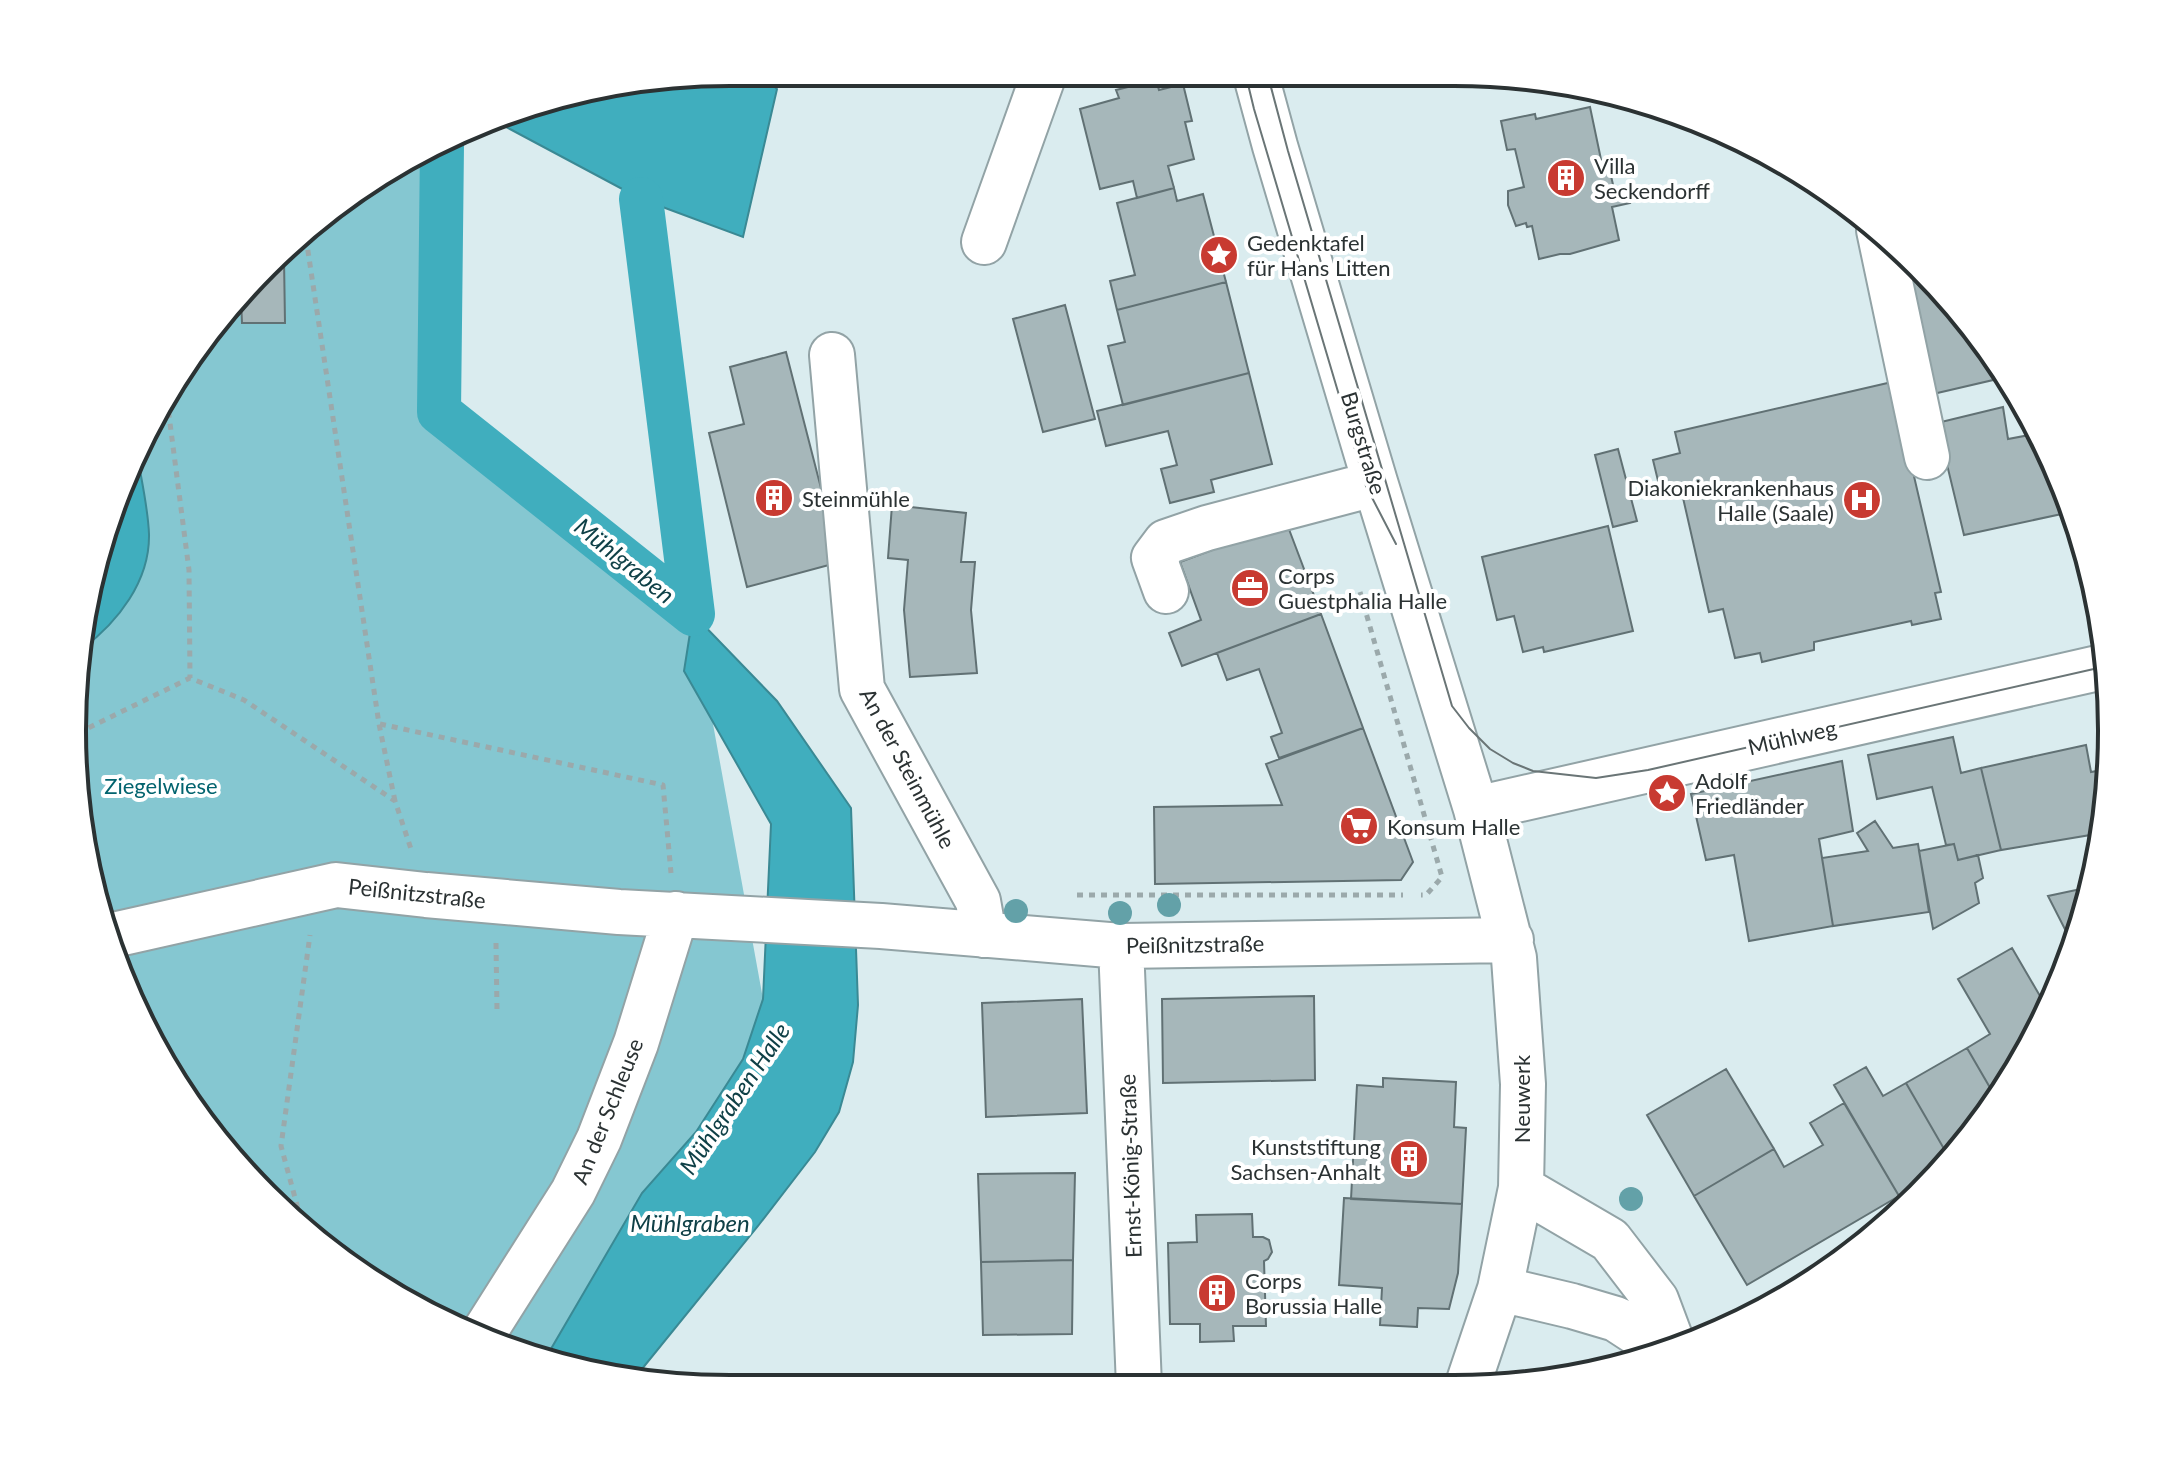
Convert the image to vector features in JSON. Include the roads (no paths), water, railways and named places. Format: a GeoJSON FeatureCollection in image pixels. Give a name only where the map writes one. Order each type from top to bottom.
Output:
{"type":"FeatureCollection","features":[{"type":"Feature","properties":{"kind":"street"},"geometry":{"type":"LineString","coordinates":[[984,242],[1040,86]]}},
{"type":"Feature","properties":{"kind":"street","name":"Burgstraße"},"geometry":{"type":"LineString","coordinates":[[1259,86],[1375,482],[1476,809]]}},
{"type":"Feature","properties":{"kind":"street"},"geometry":{"type":"LineString","coordinates":[[1883,251],[1927,457]]}},
{"type":"Feature","properties":{"kind":"street","name":"An der Steinmühle"},"geometry":{"type":"LineString","coordinates":[[832,355],[862,689],[978,901],[984,935]]}},
{"type":"Feature","properties":{"kind":"street"},"geometry":{"type":"LineString","coordinates":[[1166,591],[1154,558],[1166,542],[1375,482]]}},
{"type":"Feature","properties":{"kind":"street","name":"Mühlweg"},"geometry":{"type":"LineString","coordinates":[[1476,809],[2095,669]]}},
{"type":"Feature","properties":{"kind":"street","name":"Neuwerk"},"geometry":{"type":"LineString","coordinates":[[1471,1375],[1500,1289],[1521,1188],[1523,1084],[1511,940],[1476,809]]}},
{"type":"Feature","properties":{"kind":"street","name":"Peißnitzstraße"},"geometry":{"type":"LineString","coordinates":[[119,934],[336,885],[619,912],[881,926],[1121,946],[1511,940]]}},
{"type":"Feature","properties":{"kind":"street","name":"An der Schleuse"},"geometry":{"type":"LineString","coordinates":[[487,1327],[573,1192],[599,1139],[636,1043],[676,914]]}},
{"type":"Feature","properties":{"kind":"street","name":"Ernst-König-Straße"},"geometry":{"type":"LineString","coordinates":[[1121,946],[1139,1375]]}},
{"type":"Feature","properties":{"kind":"street"},"geometry":{"type":"LineString","coordinates":[[1521,1188],[1610,1240],[1656,1300],[1670,1338]]}},
{"type":"Feature","properties":{"kind":"street"},"geometry":{"type":"LineString","coordinates":[[1500,1289],[1616,1319],[1653,1343]]}},
{"type":"Feature","properties":{"kind":"water"},"geometry":{"type":"Polygon","coordinates":[[[730,86],[774,86],[777,89],[743,237],[641,199],[506,127],[564,108],[646,92],[730,86]]]}},
{"type":"Feature","properties":{"kind":"water"},"geometry":{"type":"Polygon","coordinates":[[[140,472],[149,534],[144,568],[129,599],[93,640],[98,605],[108,564],[140,472]]]}},
{"type":"Feature","properties":{"kind":"water","name":"Mühlgraben"},"geometry":{"type":"Polygon","coordinates":[[[693,614],[777,701],[851,808],[858,1005],[853,1062],[839,1112],[815,1152],[642,1368],[551,1349],[642,1193],[696,1132],[743,1059],[763,999],[771,824],[684,671],[693,614]]]}},
{"type":"Feature","properties":{"kind":"waterway","name":"Mühlgraben"},"geometry":{"type":"LineString","coordinates":[[442,154],[439,412],[693,614]]}},
{"type":"Feature","properties":{"kind":"waterway","name":"Mühlgraben"},"geometry":{"type":"LineString","coordinates":[[641,199],[693,614]]}},
{"type":"Feature","properties":{"kind":"tram line"},"geometry":{"type":"LineString","coordinates":[[1248,86],[1366,486],[1396,544]]}},
{"type":"Feature","properties":{"kind":"tram line"},"geometry":{"type":"LineString","coordinates":[[1271,86],[1452,706],[1490,749],[1533,771],[1596,778],[1648,770],[2095,669]]}},
{"type":"Feature","properties":{"kind":"place","name":"Villa Seckendorff"},"geometry":{"type":"Point","coordinates":[1566,178]}},
{"type":"Feature","properties":{"kind":"place","name":"Gedenktafel für Hans Litten"},"geometry":{"type":"Point","coordinates":[1219,255]}},
{"type":"Feature","properties":{"kind":"place","name":"Steinmühle"},"geometry":{"type":"Point","coordinates":[774,498]}},
{"type":"Feature","properties":{"kind":"place","name":"Diakoniekrankenhaus Halle (Saale)"},"geometry":{"type":"Point","coordinates":[1862,500]}},
{"type":"Feature","properties":{"kind":"place","name":"Corps Guestphalia Halle"},"geometry":{"type":"Point","coordinates":[1250,588]}},
{"type":"Feature","properties":{"kind":"place","name":"Adolf Friedländer"},"geometry":{"type":"Point","coordinates":[1667,793]}},
{"type":"Feature","properties":{"kind":"place","name":"Konsum Halle"},"geometry":{"type":"Point","coordinates":[1359,826]}},
{"type":"Feature","properties":{"kind":"place","name":"Kunststiftung Sachsen-Anhalt"},"geometry":{"type":"Point","coordinates":[1409,1159]}},
{"type":"Feature","properties":{"kind":"place","name":"Corps Borussia Halle"},"geometry":{"type":"Point","coordinates":[1217,1293]}},
{"type":"Feature","properties":{"kind":"park label","name":"Ziegelwiese"},"geometry":{"type":"Point","coordinates":[161,785]}},
{"type":"Feature","properties":{"kind":"water label","name":"Mühlgraben Halle"},"geometry":{"type":"Point","coordinates":[734,1098]}}]}
